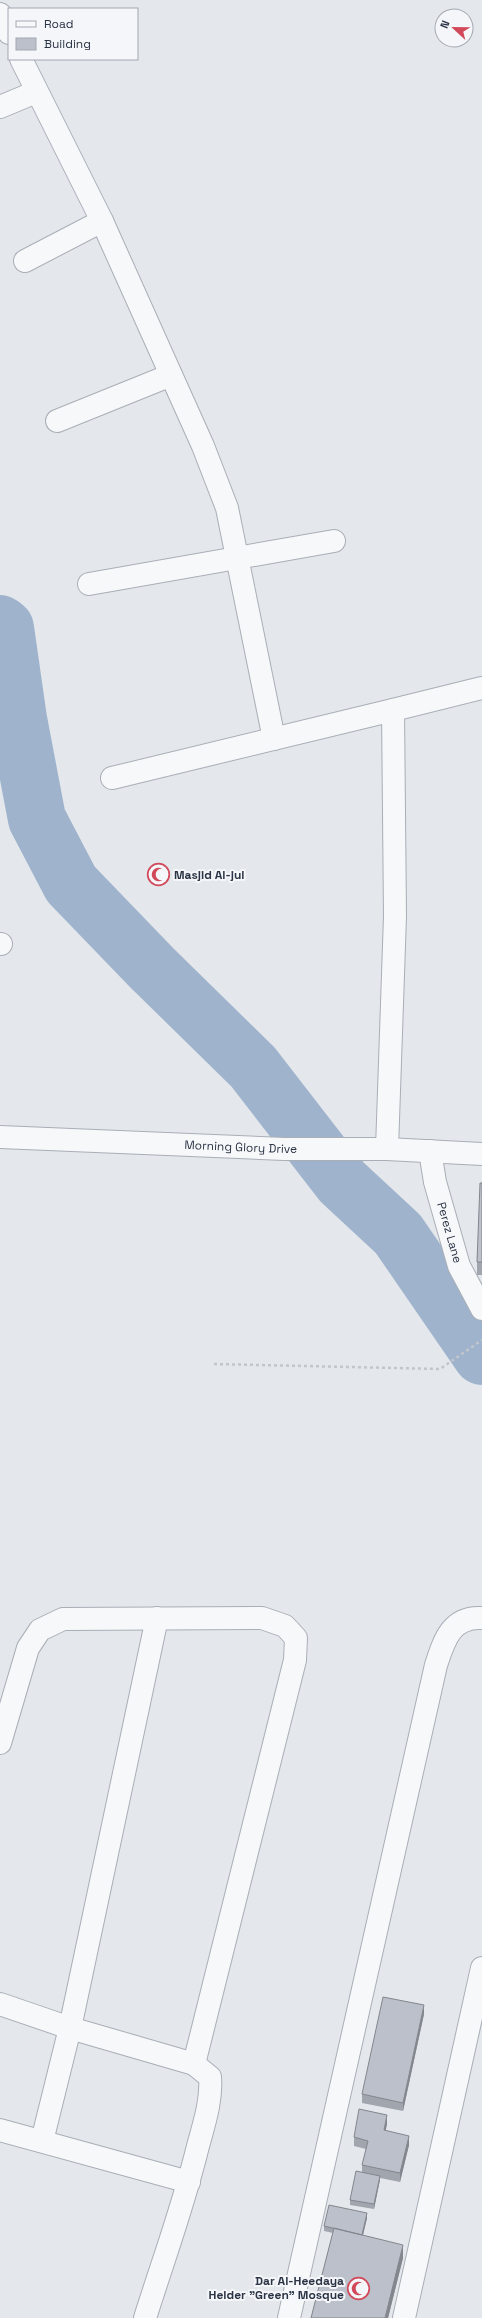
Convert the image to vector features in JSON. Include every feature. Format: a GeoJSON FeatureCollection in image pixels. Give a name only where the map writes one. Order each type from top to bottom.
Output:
{"type":"FeatureCollection","features":[{"type":"Feature","properties":{"kind":"street"},"geometry":{"type":"LineString","coordinates":[[0,14],[8,31]]}},
{"type":"Feature","properties":{"kind":"street"},"geometry":{"type":"LineString","coordinates":[[21,60],[36,92],[102,221],[171,375],[227,508],[238,556],[274,739]]}},
{"type":"Feature","properties":{"kind":"street"},"geometry":{"type":"LineString","coordinates":[[0,106],[36,92]]}},
{"type":"Feature","properties":{"kind":"street"},"geometry":{"type":"LineString","coordinates":[[25,261],[102,221]]}},
{"type":"Feature","properties":{"kind":"street"},"geometry":{"type":"LineString","coordinates":[[57,421],[171,375]]}},
{"type":"Feature","properties":{"kind":"street"},"geometry":{"type":"LineString","coordinates":[[89,584],[238,556],[334,541]]}},
{"type":"Feature","properties":{"kind":"street"},"geometry":{"type":"LineString","coordinates":[[112,778],[482,688]]}},
{"type":"Feature","properties":{"kind":"street"},"geometry":{"type":"LineString","coordinates":[[387,1149],[395,916],[394,710]]}},
{"type":"Feature","properties":{"kind":"street","name":"Morning Glory Drive"},"geometry":{"type":"LineString","coordinates":[[0,1137],[284,1149],[387,1149],[482,1154]]}},
{"type":"Feature","properties":{"kind":"street","name":"Perez Lane"},"geometry":{"type":"LineString","coordinates":[[430,1151],[435,1182],[459,1266],[482,1309]]}},
{"type":"Feature","properties":{"kind":"street"},"geometry":{"type":"LineString","coordinates":[[42,2141],[70,2028],[157,1618]]}},
{"type":"Feature","properties":{"kind":"street"},"geometry":{"type":"LineString","coordinates":[[0,1743],[28,1648],[40,1630],[63,1619],[262,1618],[285,1626],[296,1638],[295,1660],[194,2064]]}},
{"type":"Feature","properties":{"kind":"street"},"geometry":{"type":"LineString","coordinates":[[290,2318],[436,1665],[445,1637],[460,1621],[482,1618]]}},
{"type":"Feature","properties":{"kind":"street"},"geometry":{"type":"LineString","coordinates":[[404,2318],[482,1968]]}},
{"type":"Feature","properties":{"kind":"street"},"geometry":{"type":"LineString","coordinates":[[0,2004],[70,2028],[194,2064],[205,2071],[210,2077],[211,2088],[189,2182],[145,2318]]}},
{"type":"Feature","properties":{"kind":"street"},"geometry":{"type":"LineString","coordinates":[[0,2130],[189,2182]]}},
{"type":"Feature","properties":{"kind":"path"},"geometry":{"type":"LineString","coordinates":[[214,1364],[440,1369],[482,1340]]}},
{"type":"Feature","properties":{"kind":"building"},"geometry":{"type":"Polygon","coordinates":[[[480,1183],[482,1183],[482,1262],[477,1262],[480,1183]]]}},
{"type":"Feature","properties":{"kind":"building"},"geometry":{"type":"Polygon","coordinates":[[[383,1997],[424,2005],[403,2103],[362,2094],[383,1997]]]}},
{"type":"Feature","properties":{"kind":"building"},"geometry":{"type":"Polygon","coordinates":[[[359,2109],[387,2115],[384,2130],[409,2136],[400,2173],[362,2165],[368,2141],[354,2137],[359,2109]]]}},
{"type":"Feature","properties":{"kind":"building"},"geometry":{"type":"Polygon","coordinates":[[[356,2171],[380,2176],[374,2204],[350,2200],[356,2171]]]}},
{"type":"Feature","properties":{"kind":"building"},"geometry":{"type":"Polygon","coordinates":[[[329,2205],[367,2213],[362,2235],[324,2226],[329,2205]]]}},
{"type":"Feature","properties":{"kind":"building","name":"Dar Al-Heedaya Heider \"Green\" Mosque"},"geometry":{"type":"Polygon","coordinates":[[[334,2228],[403,2245],[385,2318],[311,2318],[334,2228]]]}},
{"type":"Feature","properties":{"kind":"waterway"},"geometry":{"type":"LineString","coordinates":[[0,624],[5,628],[18,719],[37,819],[71,884],[152,968],[253,1067],[342,1182],[398,1234],[482,1356]]}},
{"type":"Feature","properties":{"kind":"place","name":"Masjid Al-jul"},"geometry":{"type":"Point","coordinates":[159,875]}},
{"type":"Feature","properties":{"kind":"place","name":"Dar Al-Heedaya Heider \"Green\" Mosque"},"geometry":{"type":"Point","coordinates":[359,2288]}}]}
